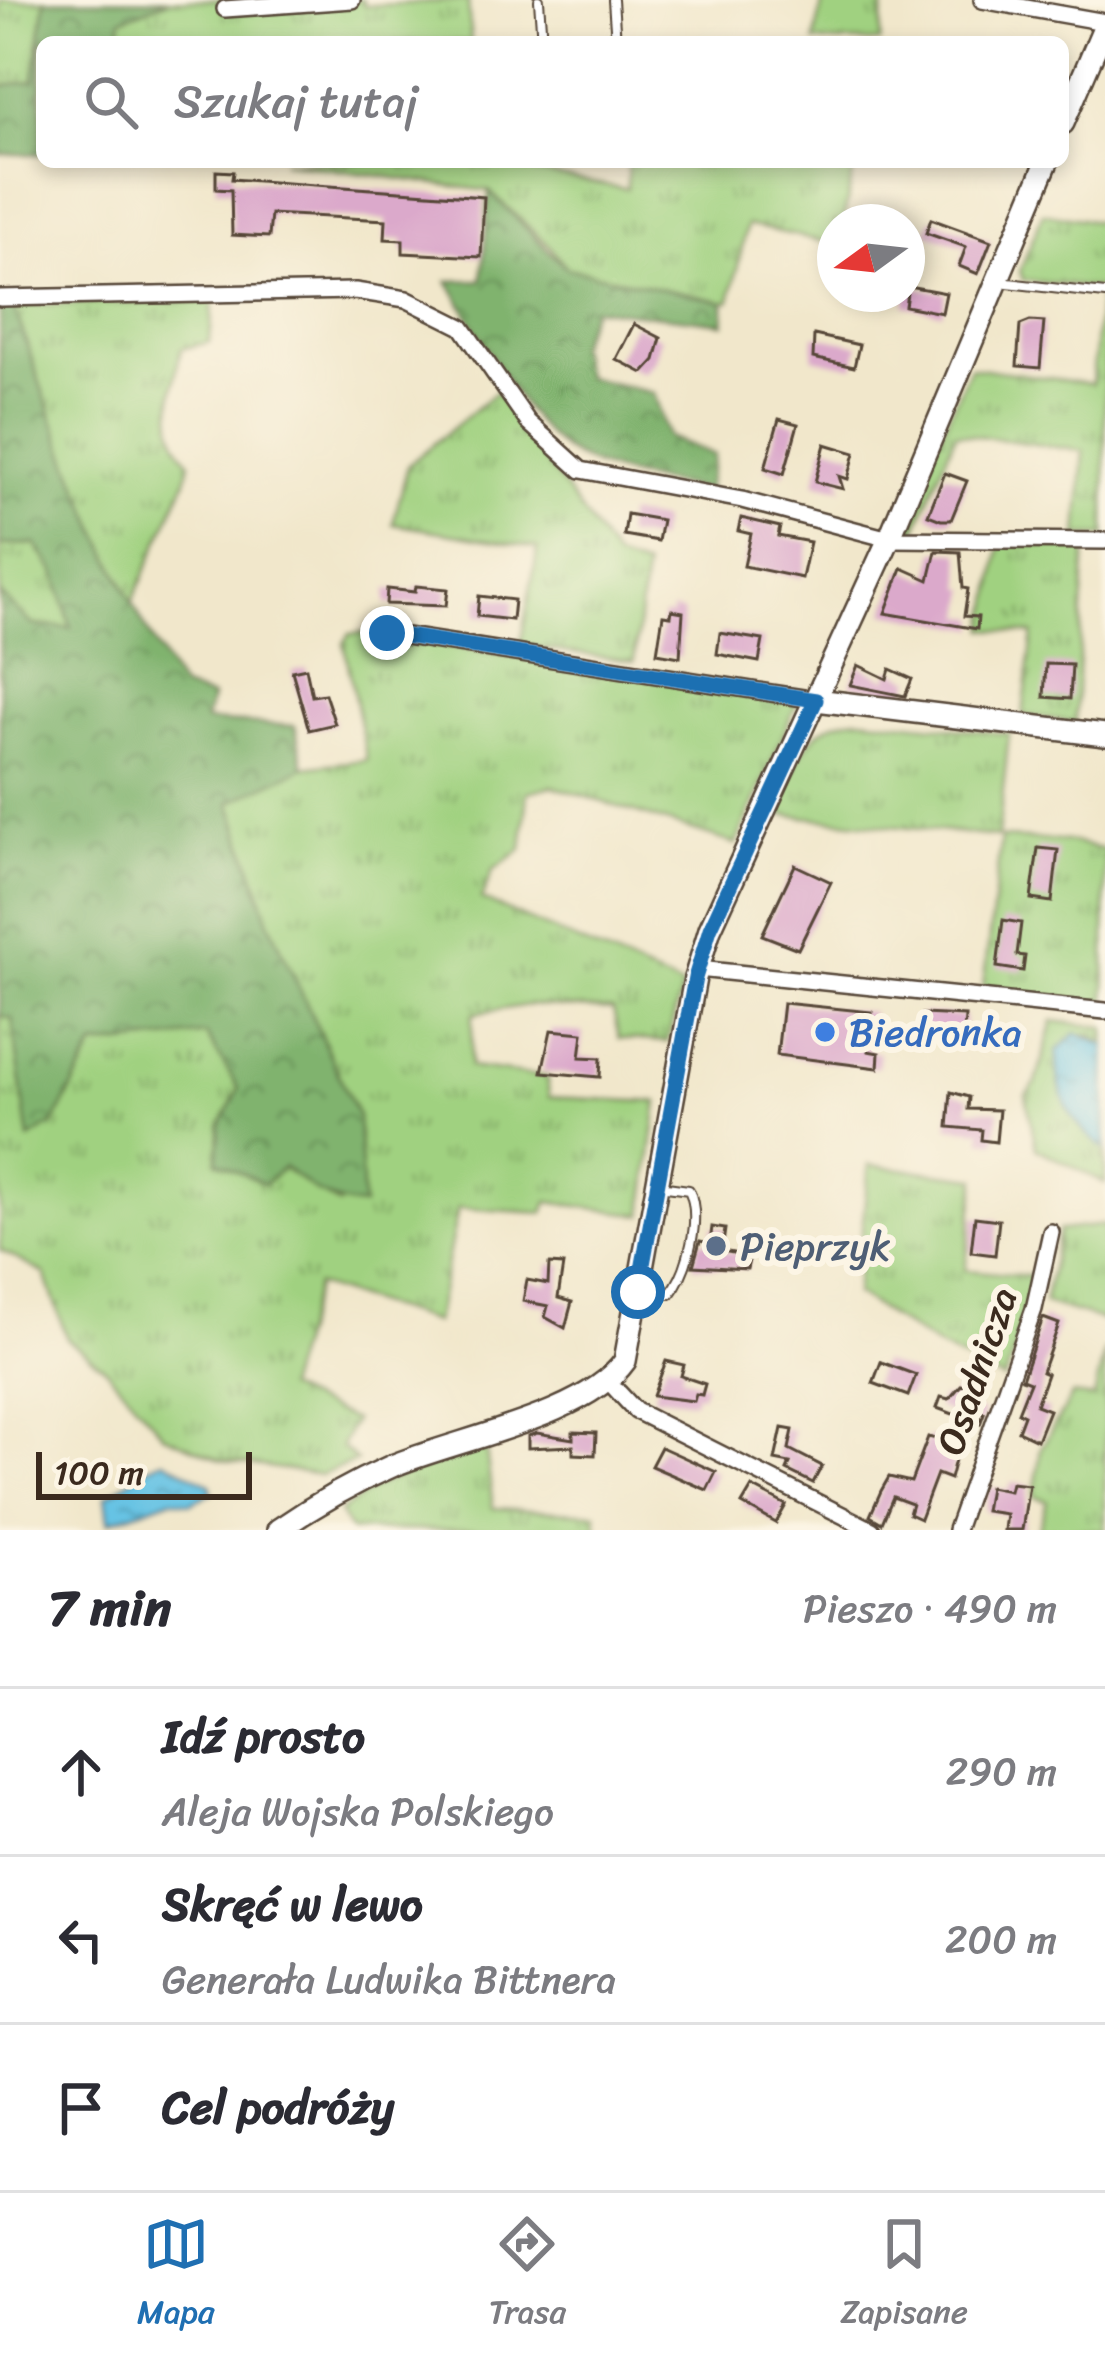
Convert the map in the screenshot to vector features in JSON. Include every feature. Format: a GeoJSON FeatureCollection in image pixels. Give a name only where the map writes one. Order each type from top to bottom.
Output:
{"type":"FeatureCollection","features":[{"type":"Feature","properties":{"kind":"street"},"geometry":{"type":"LineString","coordinates":[[225,9],[352,0]]}},
{"type":"Feature","properties":{"kind":"street"},"geometry":{"type":"LineString","coordinates":[[982,0],[1105,24],[1069,109]]}},
{"type":"Feature","properties":{"kind":"street"},"geometry":{"type":"LineString","coordinates":[[278,1530],[389,1467],[579,1401],[610,1383],[626,1361],[698,969],[710,929],[889,539],[1044,168]]}},
{"type":"Feature","properties":{"kind":"street"},"geometry":{"type":"LineString","coordinates":[[0,298],[355,291],[406,299],[462,327],[527,422],[581,470],[742,500],[889,539],[1105,541]]}},
{"type":"Feature","properties":{"kind":"street"},"geometry":{"type":"LineString","coordinates":[[387,633],[816,700],[1105,735]]}},
{"type":"Feature","properties":{"kind":"street"},"geometry":{"type":"LineString","coordinates":[[698,969],[1105,1011]]}},
{"type":"Feature","properties":{"kind":"street","name":"Osadnicza"},"geometry":{"type":"LineString","coordinates":[[956,1530],[1034,1309],[1051,1232]]}},
{"type":"Feature","properties":{"kind":"street"},"geometry":{"type":"LineString","coordinates":[[610,1383],[635,1411],[872,1530]]}},
{"type":"Feature","properties":{"kind":"lane"},"geometry":{"type":"LineString","coordinates":[[539,0],[542,36]]}},
{"type":"Feature","properties":{"kind":"lane"},"geometry":{"type":"LineString","coordinates":[[613,0],[616,36]]}},
{"type":"Feature","properties":{"kind":"lane"},"geometry":{"type":"LineString","coordinates":[[997,281],[1105,294]]}},
{"type":"Feature","properties":{"kind":"lane"},"geometry":{"type":"LineString","coordinates":[[638,1292],[670,1294],[683,1278],[695,1204],[689,1190],[657,1186]]}},
{"type":"Feature","properties":{"kind":"green space"},"geometry":{"type":"Polygon","coordinates":[[[0,0],[45,0],[40,36],[36,36],[34,81],[0,86],[0,0]]]}},
{"type":"Feature","properties":{"kind":"green space"},"geometry":{"type":"Polygon","coordinates":[[[45,0],[170,0],[121,19],[121,36],[40,36],[45,0]]]}},
{"type":"Feature","properties":{"kind":"green space"},"geometry":{"type":"Polygon","coordinates":[[[170,0],[362,0],[364,6],[468,0],[471,36],[121,36],[120,19],[170,0]]]}},
{"type":"Feature","properties":{"kind":"green space"},"geometry":{"type":"Polygon","coordinates":[[[823,0],[884,0],[881,36],[815,36],[823,0]]]}},
{"type":"Feature","properties":{"kind":"green space"},"geometry":{"type":"Polygon","coordinates":[[[36,66],[36,154],[0,154],[0,86],[34,81],[36,66]]]}},
{"type":"Feature","properties":{"kind":"green space"},"geometry":{"type":"Polygon","coordinates":[[[325,168],[513,168],[627,189],[628,168],[854,168],[847,204],[817,204],[817,240],[747,225],[730,301],[566,268],[551,247],[489,191],[325,168]]]}},
{"type":"Feature","properties":{"kind":"green space"},"geometry":{"type":"Polygon","coordinates":[[[489,191],[566,268],[724,302],[724,323],[593,308],[577,346],[585,377],[654,393],[668,437],[714,455],[707,490],[633,476],[579,458],[531,415],[448,281],[482,280],[489,191]]]}},
{"type":"Feature","properties":{"kind":"green space"},"geometry":{"type":"Polygon","coordinates":[[[1043,213],[1105,223],[1105,289],[1023,280],[1020,271],[1043,213]]]}},
{"type":"Feature","properties":{"kind":"green space"},"geometry":{"type":"Polygon","coordinates":[[[1099,298],[1105,298],[1105,536],[1078,536],[1084,451],[956,433],[915,532],[901,525],[970,367],[1092,384],[1099,298]]]}},
{"type":"Feature","properties":{"kind":"green space"},"geometry":{"type":"Polygon","coordinates":[[[213,301],[210,342],[181,349],[172,394],[175,437],[190,462],[186,480],[130,607],[64,461],[14,305],[213,301]]]}},
{"type":"Feature","properties":{"kind":"green space"},"geometry":{"type":"Polygon","coordinates":[[[0,305],[14,305],[85,502],[129,596],[181,688],[211,697],[206,721],[295,726],[304,767],[230,802],[269,922],[358,1117],[363,1206],[329,1198],[284,1167],[264,1184],[217,1161],[220,1126],[239,1089],[206,1034],[94,1047],[54,1123],[29,1139],[12,1018],[0,1016],[0,594],[33,625],[71,628],[55,572],[36,544],[0,545],[0,305]]]}},
{"type":"Feature","properties":{"kind":"green space"},"geometry":{"type":"Polygon","coordinates":[[[496,392],[615,558],[645,568],[634,661],[520,646],[538,548],[393,524],[408,465],[496,392]]]}},
{"type":"Feature","properties":{"kind":"green space"},"geometry":{"type":"Polygon","coordinates":[[[36,544],[55,572],[72,629],[33,625],[0,594],[0,545],[36,544]]]}},
{"type":"Feature","properties":{"kind":"green space"},"geometry":{"type":"Polygon","coordinates":[[[1001,544],[1086,546],[1075,722],[1023,715],[1033,634],[986,629],[1001,544]]]}},
{"type":"Feature","properties":{"kind":"green space"},"geometry":{"type":"Polygon","coordinates":[[[350,634],[799,698],[736,844],[552,786],[528,792],[522,850],[493,870],[481,899],[682,987],[667,1042],[619,1038],[613,1010],[528,1005],[473,1014],[470,1067],[547,1077],[549,1097],[658,1102],[643,1215],[548,1202],[544,1213],[458,1208],[435,1322],[316,1285],[285,1389],[354,1420],[341,1447],[357,1461],[321,1475],[222,1460],[164,1435],[104,1367],[67,1339],[45,1274],[0,1250],[0,1016],[12,1017],[54,1123],[94,1047],[206,1034],[239,1089],[221,1126],[339,1205],[358,1117],[269,922],[230,801],[304,767],[367,760],[344,643],[350,634]]]}},
{"type":"Feature","properties":{"kind":"green space"},"geometry":{"type":"Polygon","coordinates":[[[861,718],[1009,734],[998,837],[775,814],[796,764],[814,737],[826,727],[861,718]]]}},
{"type":"Feature","properties":{"kind":"green space"},"geometry":{"type":"Polygon","coordinates":[[[1001,838],[1067,841],[1105,850],[1105,1006],[982,996],[1001,838]]]}},
{"type":"Feature","properties":{"kind":"green space"},"geometry":{"type":"Polygon","coordinates":[[[1053,1021],[1105,1027],[1105,1045],[1088,1034],[1058,1051],[1068,1106],[1083,1129],[1105,1149],[1105,1183],[1036,1148],[1026,1095],[1036,1083],[1053,1021]]]}},
{"type":"Feature","properties":{"kind":"green space"},"geometry":{"type":"Polygon","coordinates":[[[869,1165],[977,1178],[965,1270],[1041,1277],[1004,1380],[938,1347],[855,1294],[869,1165]]]}},
{"type":"Feature","properties":{"kind":"green space"},"geometry":{"type":"Polygon","coordinates":[[[1105,1225],[1105,1321],[1044,1303],[1059,1230],[1105,1225]]]}},
{"type":"Feature","properties":{"kind":"green space"},"geometry":{"type":"Polygon","coordinates":[[[1105,1349],[1105,1530],[1038,1530],[1047,1501],[1034,1497],[1041,1448],[1072,1395],[1094,1398],[1105,1349]]]}},
{"type":"Feature","properties":{"kind":"green space"},"geometry":{"type":"Polygon","coordinates":[[[485,1441],[493,1508],[596,1513],[597,1530],[350,1530],[339,1512],[377,1486],[485,1441]]]}},
{"type":"Feature","properties":{"kind":"water"},"geometry":{"type":"Polygon","coordinates":[[[1076,1033],[1105,1045],[1105,1149],[1074,1119],[1059,1081],[1057,1051],[1076,1033]]]}},
{"type":"Feature","properties":{"kind":"water"},"geometry":{"type":"Polygon","coordinates":[[[164,1460],[210,1484],[212,1493],[190,1503],[172,1499],[109,1522],[106,1496],[164,1460]]]}},
{"type":"Feature","properties":{"kind":"building"},"geometry":{"type":"Polygon","coordinates":[[[216,171],[233,172],[232,179],[484,197],[481,257],[403,253],[403,240],[385,239],[386,220],[271,214],[269,237],[232,235],[231,190],[216,189],[216,171]]]}},
{"type":"Feature","properties":{"kind":"building"},"geometry":{"type":"Polygon","coordinates":[[[931,219],[991,241],[978,274],[959,266],[966,247],[926,233],[931,219]]]}},
{"type":"Feature","properties":{"kind":"building"},"geometry":{"type":"Polygon","coordinates":[[[925,289],[946,293],[942,313],[925,310],[925,289]]]}},
{"type":"Feature","properties":{"kind":"building"},"geometry":{"type":"Polygon","coordinates":[[[1044,322],[1040,368],[1017,366],[1020,325],[1044,322]]]}},
{"type":"Feature","properties":{"kind":"building"},"geometry":{"type":"Polygon","coordinates":[[[634,324],[661,338],[655,360],[643,373],[616,359],[634,324]]]}},
{"type":"Feature","properties":{"kind":"building"},"geometry":{"type":"Polygon","coordinates":[[[814,335],[859,345],[854,367],[813,358],[814,335]]]}},
{"type":"Feature","properties":{"kind":"building"},"geometry":{"type":"Polygon","coordinates":[[[779,419],[798,424],[784,474],[765,468],[779,419]]]}},
{"type":"Feature","properties":{"kind":"building"},"geometry":{"type":"Polygon","coordinates":[[[825,444],[855,453],[848,479],[839,476],[843,489],[815,482],[825,444]]]}},
{"type":"Feature","properties":{"kind":"building"},"geometry":{"type":"Polygon","coordinates":[[[945,473],[967,481],[951,520],[928,515],[945,473]]]}},
{"type":"Feature","properties":{"kind":"building"},"geometry":{"type":"Polygon","coordinates":[[[627,514],[662,520],[658,541],[624,535],[627,514]]]}},
{"type":"Feature","properties":{"kind":"building"},"geometry":{"type":"Polygon","coordinates":[[[741,518],[780,527],[778,536],[810,542],[802,578],[744,566],[751,534],[738,531],[741,518]]]}},
{"type":"Feature","properties":{"kind":"building"},"geometry":{"type":"Polygon","coordinates":[[[936,551],[960,552],[963,588],[968,589],[964,616],[978,617],[977,629],[885,613],[902,568],[929,580],[936,551]]]}},
{"type":"Feature","properties":{"kind":"building"},"geometry":{"type":"Polygon","coordinates":[[[416,586],[448,589],[446,606],[386,604],[387,589],[415,592],[416,586]]]}},
{"type":"Feature","properties":{"kind":"building"},"geometry":{"type":"Polygon","coordinates":[[[479,596],[514,600],[512,620],[477,616],[479,596]]]}},
{"type":"Feature","properties":{"kind":"building"},"geometry":{"type":"Polygon","coordinates":[[[672,610],[683,612],[680,657],[657,653],[663,615],[671,616],[672,610]]]}},
{"type":"Feature","properties":{"kind":"building"},"geometry":{"type":"Polygon","coordinates":[[[720,633],[763,640],[759,662],[717,654],[720,633]]]}},
{"type":"Feature","properties":{"kind":"building"},"geometry":{"type":"Polygon","coordinates":[[[1046,664],[1072,665],[1070,699],[1044,697],[1046,664]]]}},
{"type":"Feature","properties":{"kind":"building"},"geometry":{"type":"Polygon","coordinates":[[[858,665],[887,679],[890,669],[912,679],[905,696],[850,685],[858,665]]]}},
{"type":"Feature","properties":{"kind":"building"},"geometry":{"type":"Polygon","coordinates":[[[306,668],[312,696],[325,694],[335,724],[309,730],[292,671],[306,668]]]}},
{"type":"Feature","properties":{"kind":"building"},"geometry":{"type":"Polygon","coordinates":[[[1038,848],[1058,850],[1052,902],[1031,899],[1038,848]]]}},
{"type":"Feature","properties":{"kind":"building"},"geometry":{"type":"Polygon","coordinates":[[[795,865],[831,882],[798,949],[762,935],[795,865]]]}},
{"type":"Feature","properties":{"kind":"building"},"geometry":{"type":"Polygon","coordinates":[[[1003,920],[1021,923],[1017,955],[1025,956],[1023,971],[997,967],[1003,920]]]}},
{"type":"Feature","properties":{"kind":"building","name":"Biedronka"},"geometry":{"type":"Polygon","coordinates":[[[783,1003],[872,1012],[868,1051],[879,1053],[878,1068],[777,1055],[783,1003]]]}},
{"type":"Feature","properties":{"kind":"building"},"geometry":{"type":"Polygon","coordinates":[[[922,1014],[965,1016],[964,1033],[921,1031],[922,1014]]]}},
{"type":"Feature","properties":{"kind":"building"},"geometry":{"type":"Polygon","coordinates":[[[551,1030],[583,1033],[580,1057],[601,1058],[600,1077],[542,1072],[551,1030]]]}},
{"type":"Feature","properties":{"kind":"building"},"geometry":{"type":"Polygon","coordinates":[[[951,1092],[969,1097],[968,1109],[999,1110],[996,1142],[981,1140],[982,1130],[948,1127],[951,1092]]]}},
{"type":"Feature","properties":{"kind":"building"},"geometry":{"type":"Polygon","coordinates":[[[975,1217],[999,1220],[995,1255],[971,1252],[975,1217]]]}},
{"type":"Feature","properties":{"kind":"building"},"geometry":{"type":"Polygon","coordinates":[[[712,1227],[725,1229],[722,1251],[750,1256],[747,1269],[693,1266],[700,1241],[710,1243],[712,1227]]]}},
{"type":"Feature","properties":{"kind":"building"},"geometry":{"type":"Polygon","coordinates":[[[549,1264],[563,1265],[558,1298],[572,1302],[565,1328],[545,1317],[548,1306],[523,1301],[527,1280],[548,1284],[549,1264]]]}},
{"type":"Feature","properties":{"kind":"building"},"geometry":{"type":"Polygon","coordinates":[[[1043,1318],[1059,1324],[1042,1372],[1047,1374],[1036,1405],[1049,1410],[1037,1440],[1018,1431],[1024,1415],[1018,1412],[1030,1382],[1022,1379],[1043,1318]]]}},
{"type":"Feature","properties":{"kind":"building"},"geometry":{"type":"Polygon","coordinates":[[[666,1361],[684,1365],[681,1376],[705,1384],[702,1395],[696,1394],[694,1401],[653,1396],[666,1361]]]}},
{"type":"Feature","properties":{"kind":"building"},"geometry":{"type":"Polygon","coordinates":[[[881,1362],[916,1375],[908,1396],[873,1383],[881,1362]]]}},
{"type":"Feature","properties":{"kind":"building"},"geometry":{"type":"Polygon","coordinates":[[[961,1385],[978,1391],[972,1408],[984,1413],[980,1424],[937,1408],[941,1397],[949,1399],[961,1385]]]}},
{"type":"Feature","properties":{"kind":"building"},"geometry":{"type":"Polygon","coordinates":[[[782,1428],[793,1430],[789,1449],[822,1466],[813,1483],[787,1470],[790,1463],[775,1460],[782,1428]]]}},
{"type":"Feature","properties":{"kind":"building"},"geometry":{"type":"Polygon","coordinates":[[[573,1432],[596,1433],[595,1455],[573,1454],[573,1446],[528,1448],[528,1436],[573,1439],[573,1432]]]}},
{"type":"Feature","properties":{"kind":"building"},"geometry":{"type":"Polygon","coordinates":[[[928,1437],[959,1444],[950,1479],[937,1474],[920,1519],[909,1514],[912,1504],[893,1497],[882,1523],[870,1516],[889,1477],[911,1482],[928,1437]]]}},
{"type":"Feature","properties":{"kind":"building"},"geometry":{"type":"Polygon","coordinates":[[[661,1447],[716,1472],[707,1490],[651,1466],[661,1447]]]}},
{"type":"Feature","properties":{"kind":"building"},"geometry":{"type":"Polygon","coordinates":[[[1011,1483],[1029,1485],[1022,1530],[1004,1530],[1006,1514],[985,1511],[989,1487],[1009,1491],[1011,1483]]]}},
{"type":"Feature","properties":{"kind":"building"},"geometry":{"type":"Polygon","coordinates":[[[752,1487],[786,1505],[776,1523],[742,1504],[752,1487]]]}},
{"type":"Feature","properties":{"kind":"place","name":"Biedronka"},"geometry":{"type":"Point","coordinates":[825,1032]}},
{"type":"Feature","properties":{"kind":"place","name":"Pieprzyk"},"geometry":{"type":"Point","coordinates":[716,1246]}},
{"type":"Feature","properties":{"kind":"route"},"geometry":{"type":"LineString","coordinates":[[387,633],[548,654],[816,700],[710,929],[695,978],[638,1292]]}}]}
